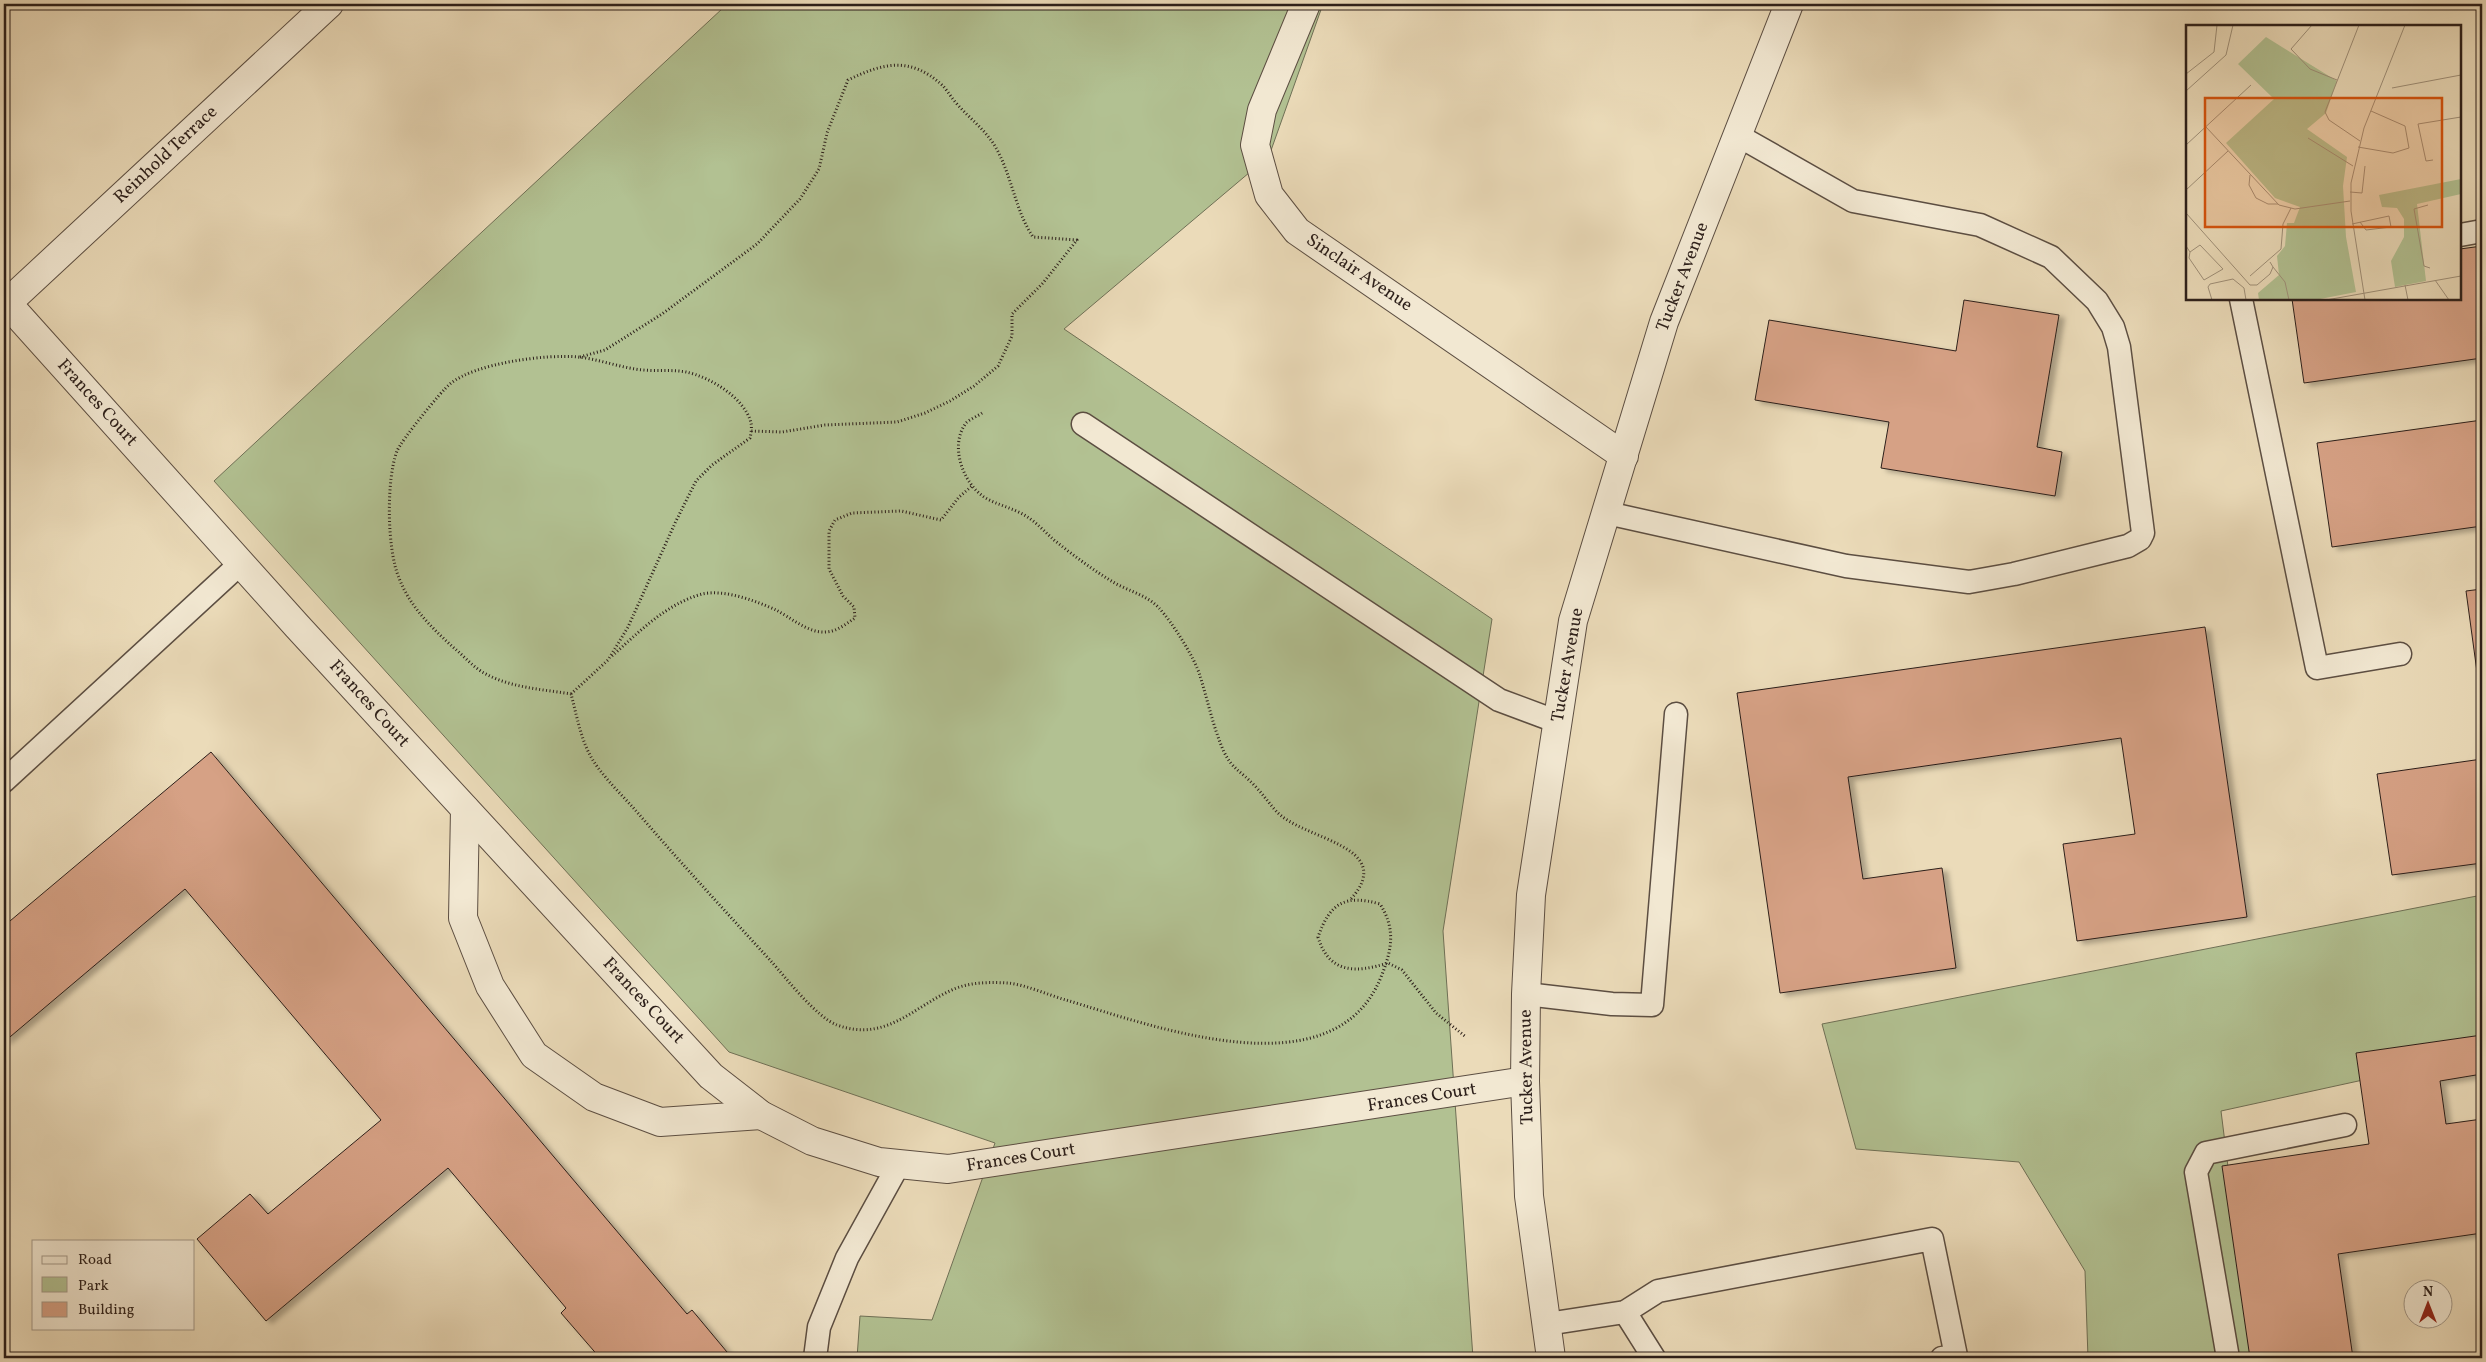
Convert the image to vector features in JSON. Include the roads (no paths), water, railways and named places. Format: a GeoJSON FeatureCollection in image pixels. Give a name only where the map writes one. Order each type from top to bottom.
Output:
{"type":"FeatureCollection","features":[{"type":"Feature","properties":{"kind":"street","name":"Reinhold Terrace"},"geometry":{"type":"LineString","coordinates":[[5,304],[329,4]]}},
{"type":"Feature","properties":{"kind":"street","name":"Sinclair Avenue"},"geometry":{"type":"LineString","coordinates":[[1306,4],[1262,110],[1255,145],[1269,195],[1297,231],[1624,456]]}},
{"type":"Feature","properties":{"kind":"street","name":"Tucker Avenue"},"geometry":{"type":"LineString","coordinates":[[1551,1358],[1530,1196],[1525,1081],[1526,994],[1532,895],[1573,621],[1664,322],[1789,4]]}},
{"type":"Feature","properties":{"kind":"street","name":"Frances Court"},"geometry":{"type":"LineString","coordinates":[[5,304],[711,1076],[761,1115],[812,1141],[880,1162],[948,1169],[1525,1081]]}},
{"type":"Feature","properties":{"kind":"street"},"geometry":{"type":"LineString","coordinates":[[465,809],[463,918],[490,986],[534,1055],[594,1097],[660,1122],[761,1115]]}},
{"type":"Feature","properties":{"kind":"lane"},"geometry":{"type":"LineString","coordinates":[[1607,513],[1846,566],[1969,582],[2014,574],[2128,546],[2140,539],[2143,533],[2119,347],[2113,326],[2097,301],[2051,256],[1980,225],[1853,201],[1737,135]]}},
{"type":"Feature","properties":{"kind":"lane"},"geometry":{"type":"LineString","coordinates":[[2461,234],[2482,230]]}},
{"type":"Feature","properties":{"kind":"lane"},"geometry":{"type":"LineString","coordinates":[[2241,300],[2318,668],[2400,654]]}},
{"type":"Feature","properties":{"kind":"lane"},"geometry":{"type":"LineString","coordinates":[[1083,424],[1499,700],[1558,722]]}},
{"type":"Feature","properties":{"kind":"lane"},"geometry":{"type":"LineString","coordinates":[[4,781],[241,563]]}},
{"type":"Feature","properties":{"kind":"lane"},"geometry":{"type":"LineString","coordinates":[[1526,994],[1612,1004],[1652,1005],[1676,714]]}},
{"type":"Feature","properties":{"kind":"lane"},"geometry":{"type":"LineString","coordinates":[[2228,1358],[2196,1172],[2206,1153],[2345,1125]]}},
{"type":"Feature","properties":{"kind":"lane"},"geometry":{"type":"LineString","coordinates":[[815,1358],[819,1327],[847,1258],[898,1164]]}},
{"type":"Feature","properties":{"kind":"lane"},"geometry":{"type":"LineString","coordinates":[[1547,1324],[1625,1312],[1658,1291],[1932,1239],[1956,1356],[1942,1358]]}},
{"type":"Feature","properties":{"kind":"lane"},"geometry":{"type":"LineString","coordinates":[[1625,1312],[1654,1358]]}}]}
